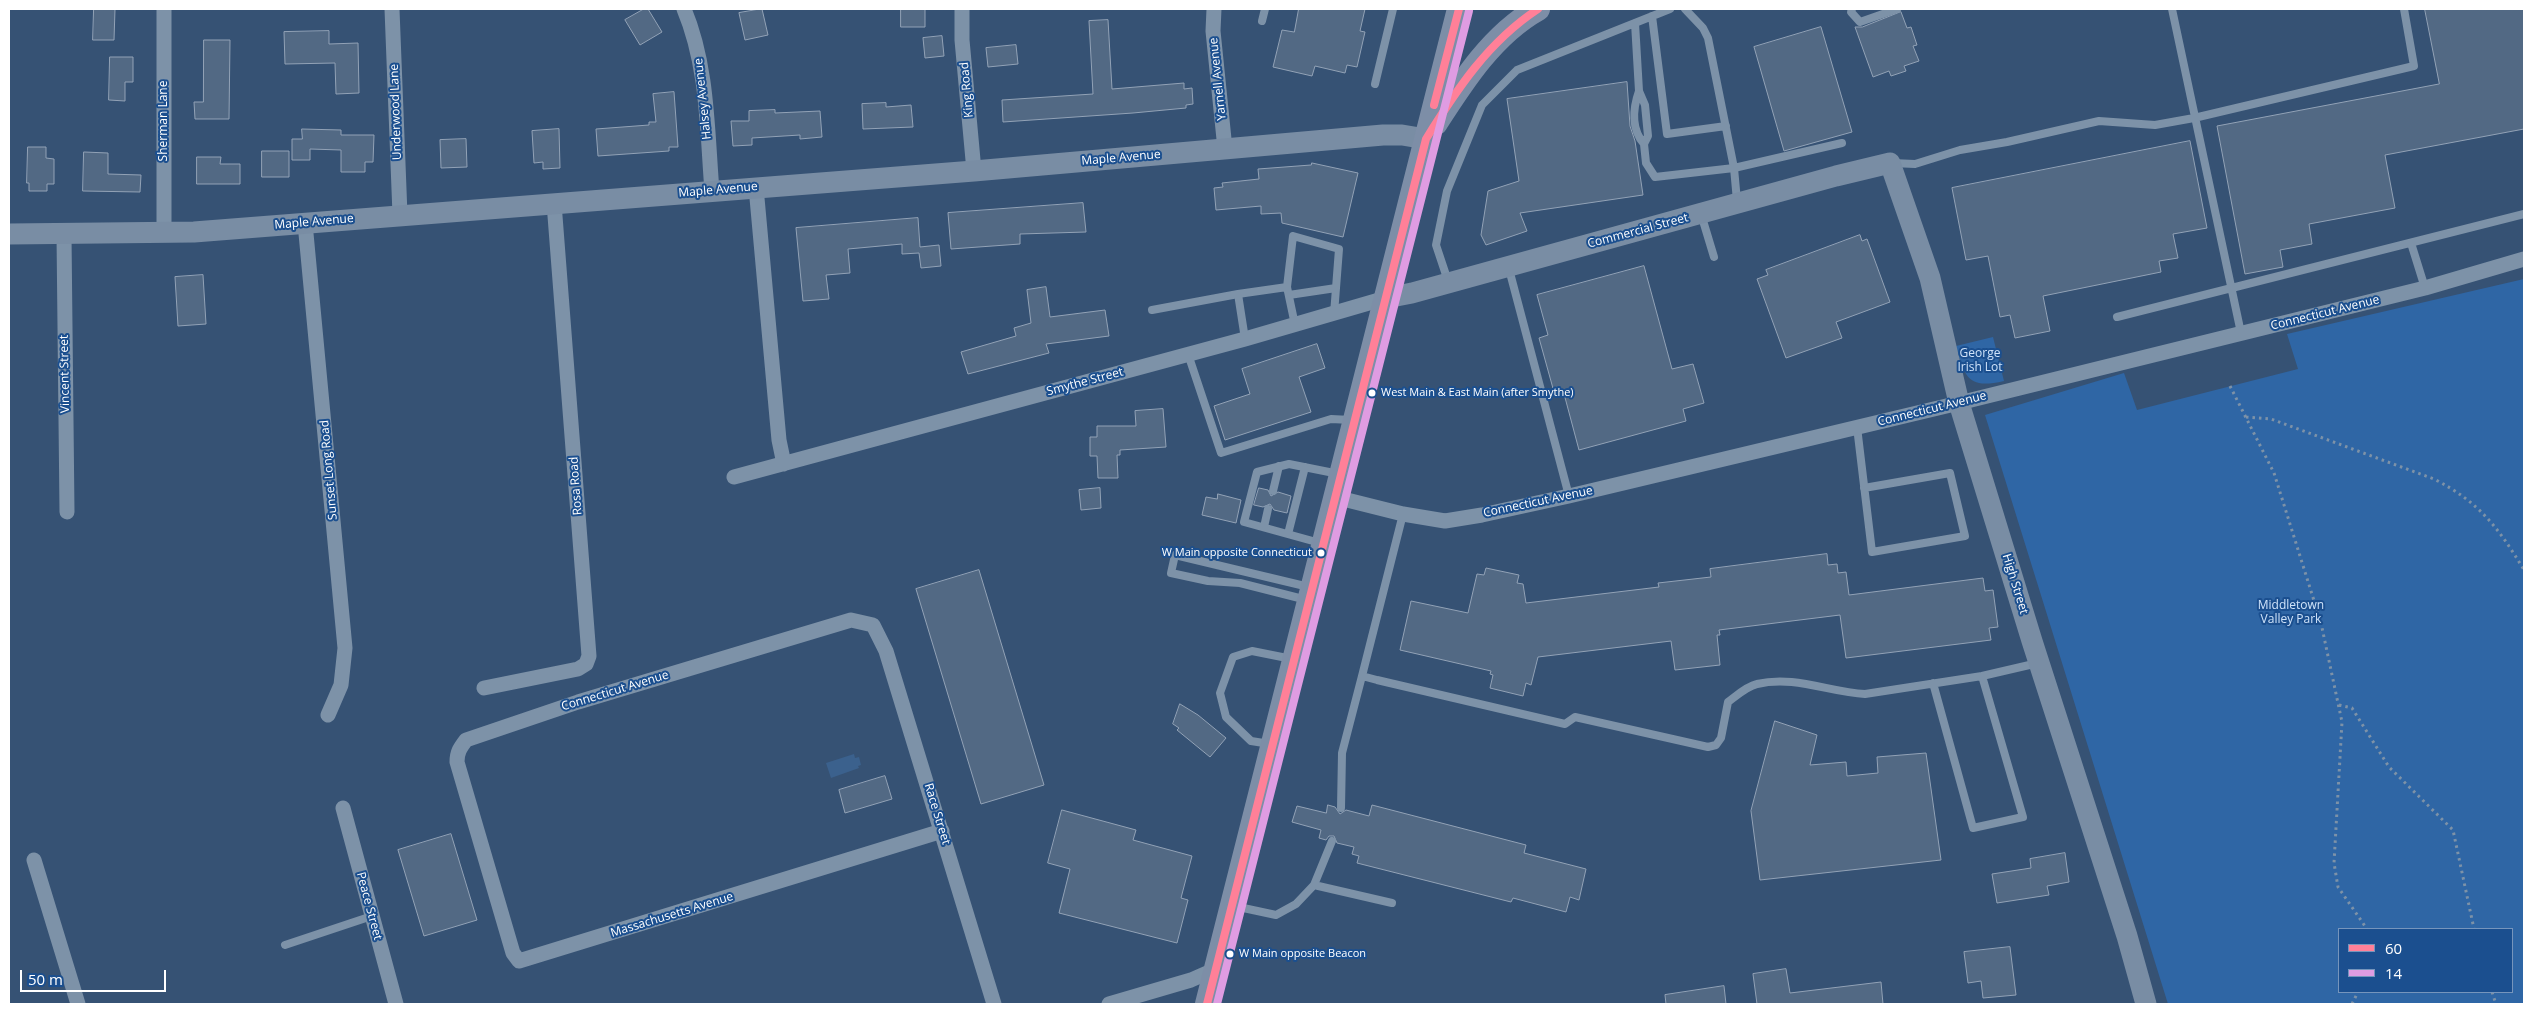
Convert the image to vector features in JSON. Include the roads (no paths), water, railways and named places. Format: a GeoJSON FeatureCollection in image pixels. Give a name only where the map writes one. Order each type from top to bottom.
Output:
{"type":"FeatureCollection","features":[{"type":"Feature","properties":{"kind":"main road"},"geometry":{"type":"LineString","coordinates":[[1208,1004],[1459,9]]}},
{"type":"Feature","properties":{"kind":"main road"},"geometry":{"type":"LineString","coordinates":[[1426,139],[1465,80],[1483,57],[1514,25],[1538,9]]}},
{"type":"Feature","properties":{"kind":"street","name":"Sherman Lane"},"geometry":{"type":"LineString","coordinates":[[164,9],[164,233]]}},
{"type":"Feature","properties":{"kind":"street","name":"Underwood Lane"},"geometry":{"type":"LineString","coordinates":[[392,9],[400,215]]}},
{"type":"Feature","properties":{"kind":"street","name":"Halsey Avenue"},"geometry":{"type":"LineString","coordinates":[[684,9],[694,32],[702,68],[712,190]]}},
{"type":"Feature","properties":{"kind":"street","name":"King Road"},"geometry":{"type":"LineString","coordinates":[[962,9],[962,40],[974,171]]}},
{"type":"Feature","properties":{"kind":"street","name":"Yarnell Avenue"},"geometry":{"type":"LineString","coordinates":[[1214,9],[1213,31],[1225,148]]}},
{"type":"Feature","properties":{"kind":"street","name":"Maple Avenue"},"geometry":{"type":"LineString","coordinates":[[9,234],[164,233],[974,171],[1383,135],[1426,139]]}},
{"type":"Feature","properties":{"kind":"street","name":"Commercial Street"},"geometry":{"type":"LineString","coordinates":[[1386,298],[1509,267],[1890,162]]}},
{"type":"Feature","properties":{"kind":"street","name":"High Street"},"geometry":{"type":"LineString","coordinates":[[1890,162],[1930,278],[1959,403],[2039,663],[2127,936],[2146,1004]]}},
{"type":"Feature","properties":{"kind":"street"},"geometry":{"type":"LineString","coordinates":[[756,187],[779,440],[784,464]]}},
{"type":"Feature","properties":{"kind":"street","name":"Rosa Road"},"geometry":{"type":"LineString","coordinates":[[484,688],[578,668],[586,664],[589,656],[554,203]]}},
{"type":"Feature","properties":{"kind":"street","name":"Sunset Long Road"},"geometry":{"type":"LineString","coordinates":[[305,223],[346,648],[341,685],[328,715]]}},
{"type":"Feature","properties":{"kind":"street","name":"Vincent Street"},"geometry":{"type":"LineString","coordinates":[[64,235],[67,512]]}},
{"type":"Feature","properties":{"kind":"street","name":"Connecticut Avenue"},"geometry":{"type":"LineString","coordinates":[[1336,497],[1403,514],[1445,521],[1569,496],[1959,403],[2425,288],[2524,259]]}},
{"type":"Feature","properties":{"kind":"street","name":"Smythe Street"},"geometry":{"type":"LineString","coordinates":[[734,476],[1245,339],[1386,298]]}},
{"type":"Feature","properties":{"kind":"street","name":"Connecticut Avenue"},"geometry":{"type":"LineString","coordinates":[[482,846],[457,762],[459,749],[466,740],[578,702],[838,623],[851,620],[873,625]]}},
{"type":"Feature","properties":{"kind":"street","name":"Race Street"},"geometry":{"type":"LineString","coordinates":[[873,625],[886,651],[994,1004]]}},
{"type":"Feature","properties":{"kind":"street","name":"Peace Street"},"geometry":{"type":"LineString","coordinates":[[343,808],[396,1004]]}},
{"type":"Feature","properties":{"kind":"street","name":"Massachusetts Avenue"},"geometry":{"type":"LineString","coordinates":[[482,846],[513,953],[519,961],[942,831]]}},
{"type":"Feature","properties":{"kind":"street"},"geometry":{"type":"LineString","coordinates":[[34,860],[78,1004]]}},
{"type":"Feature","properties":{"kind":"street"},"geometry":{"type":"LineString","coordinates":[[1109,1004],[1191,980],[1216,969]]}},
{"type":"Feature","properties":{"kind":"lane"},"geometry":{"type":"LineString","coordinates":[[1262,21],[1265,9]]}},
{"type":"Feature","properties":{"kind":"lane"},"geometry":{"type":"LineString","coordinates":[[1375,84],[1394,9]]}},
{"type":"Feature","properties":{"kind":"lane"},"geometry":{"type":"LineString","coordinates":[[1449,283],[1436,245],[1448,190],[1482,105],[1517,70],[1670,9]]}},
{"type":"Feature","properties":{"kind":"lane"},"geometry":{"type":"LineString","coordinates":[[1685,9],[1706,33],[1734,168],[1738,204]]}},
{"type":"Feature","properties":{"kind":"lane"},"geometry":{"type":"LineString","coordinates":[[1852,9],[1851,12],[1860,22],[1897,9]]}},
{"type":"Feature","properties":{"kind":"lane"},"geometry":{"type":"LineString","coordinates":[[2172,9],[2241,333]]}},
{"type":"Feature","properties":{"kind":"lane"},"geometry":{"type":"LineString","coordinates":[[1890,162],[1915,164],[1960,150],[2007,142],[2098,121],[2154,125],[2194,118],[2414,66],[2404,9]]}},
{"type":"Feature","properties":{"kind":"lane"},"geometry":{"type":"LineString","coordinates":[[1652,16],[1667,134],[1726,126]]}},
{"type":"Feature","properties":{"kind":"lane"},"geometry":{"type":"LineString","coordinates":[[1635,23],[1639,91],[1645,105],[1648,136],[1644,144],[1646,163],[1655,178],[1734,168],[1842,143]]}},
{"type":"Feature","properties":{"kind":"lane"},"geometry":{"type":"LineString","coordinates":[[1639,91],[1634,107],[1637,136],[1644,144]]}},
{"type":"Feature","properties":{"kind":"lane"},"geometry":{"type":"LineString","coordinates":[[1701,214],[1714,257]]}},
{"type":"Feature","properties":{"kind":"lane"},"geometry":{"type":"LineString","coordinates":[[2117,317],[2524,214]]}},
{"type":"Feature","properties":{"kind":"lane"},"geometry":{"type":"LineString","coordinates":[[1295,325],[1287,286],[1293,236],[1339,249],[1334,314]]}},
{"type":"Feature","properties":{"kind":"lane"},"geometry":{"type":"LineString","coordinates":[[2411,243],[2425,288]]}},
{"type":"Feature","properties":{"kind":"lane"},"geometry":{"type":"LineString","coordinates":[[1509,267],[1569,496]]}},
{"type":"Feature","properties":{"kind":"lane"},"geometry":{"type":"LineString","coordinates":[[1152,310],[1287,286]]}},
{"type":"Feature","properties":{"kind":"lane"},"geometry":{"type":"LineString","coordinates":[[1288,295],[1336,288]]}},
{"type":"Feature","properties":{"kind":"lane"},"geometry":{"type":"LineString","coordinates":[[1238,294],[1245,339]]}},
{"type":"Feature","properties":{"kind":"lane"},"geometry":{"type":"LineString","coordinates":[[1188,354],[1220,453],[1331,419],[1355,421]]}},
{"type":"Feature","properties":{"kind":"lane"},"geometry":{"type":"LineString","coordinates":[[1857,427],[1864,488],[1872,552],[1966,536],[1950,473],[1864,488]]}},
{"type":"Feature","properties":{"kind":"lane"},"geometry":{"type":"LineString","coordinates":[[1324,544],[1244,522],[1257,472],[1289,464],[1341,475]]}},
{"type":"Feature","properties":{"kind":"lane"},"geometry":{"type":"LineString","coordinates":[[1273,491],[1279,466]]}},
{"type":"Feature","properties":{"kind":"lane"},"geometry":{"type":"LineString","coordinates":[[1288,534],[1305,467]]}},
{"type":"Feature","properties":{"kind":"lane"},"geometry":{"type":"LineString","coordinates":[[1264,527],[1268,509]]}},
{"type":"Feature","properties":{"kind":"lane"},"geometry":{"type":"LineString","coordinates":[[1341,808],[1342,753],[1403,514]]}},
{"type":"Feature","properties":{"kind":"lane"},"geometry":{"type":"LineString","coordinates":[[1175,555],[1311,594],[1240,583],[1208,581],[1171,573],[1175,555]]}},
{"type":"Feature","properties":{"kind":"lane"},"geometry":{"type":"LineString","coordinates":[[1273,745],[1251,741],[1232,723],[1226,717],[1220,693],[1233,657],[1252,651],[1294,659]]}},
{"type":"Feature","properties":{"kind":"lane"},"geometry":{"type":"LineString","coordinates":[[1362,676],[1565,724],[1575,717],[1708,747],[1716,745],[1721,738],[1728,702],[1756,684],[1796,681],[1848,693],[1865,694],[1982,676],[2039,663]]}},
{"type":"Feature","properties":{"kind":"lane"},"geometry":{"type":"LineString","coordinates":[[1933,684],[1973,828],[2023,817],[1982,676]]}},
{"type":"Feature","properties":{"kind":"lane"},"geometry":{"type":"LineString","coordinates":[[1232,906],[1276,915],[1296,904],[1314,885],[1332,841]]}},
{"type":"Feature","properties":{"kind":"lane"},"geometry":{"type":"LineString","coordinates":[[1314,885],[1392,904]]}},
{"type":"Feature","properties":{"kind":"lane"},"geometry":{"type":"LineString","coordinates":[[285,945],[372,916]]}},
{"type":"Feature","properties":{"kind":"place","name":"West Main & East Main (after Smythe)"},"geometry":{"type":"Point","coordinates":[1372,393]}},
{"type":"Feature","properties":{"kind":"place","name":"W Main opposite Connecticut"},"geometry":{"type":"Point","coordinates":[1321,553]}},
{"type":"Feature","properties":{"kind":"place","name":"W Main opposite Beacon"},"geometry":{"type":"Point","coordinates":[1230,954]}},
{"type":"Feature","properties":{"kind":"park label","name":"George Irish Lot"},"geometry":{"type":"Point","coordinates":[1980,361]}},
{"type":"Feature","properties":{"kind":"park label","name":"Middletown Valley Park"},"geometry":{"type":"Point","coordinates":[2291,613]}}]}
